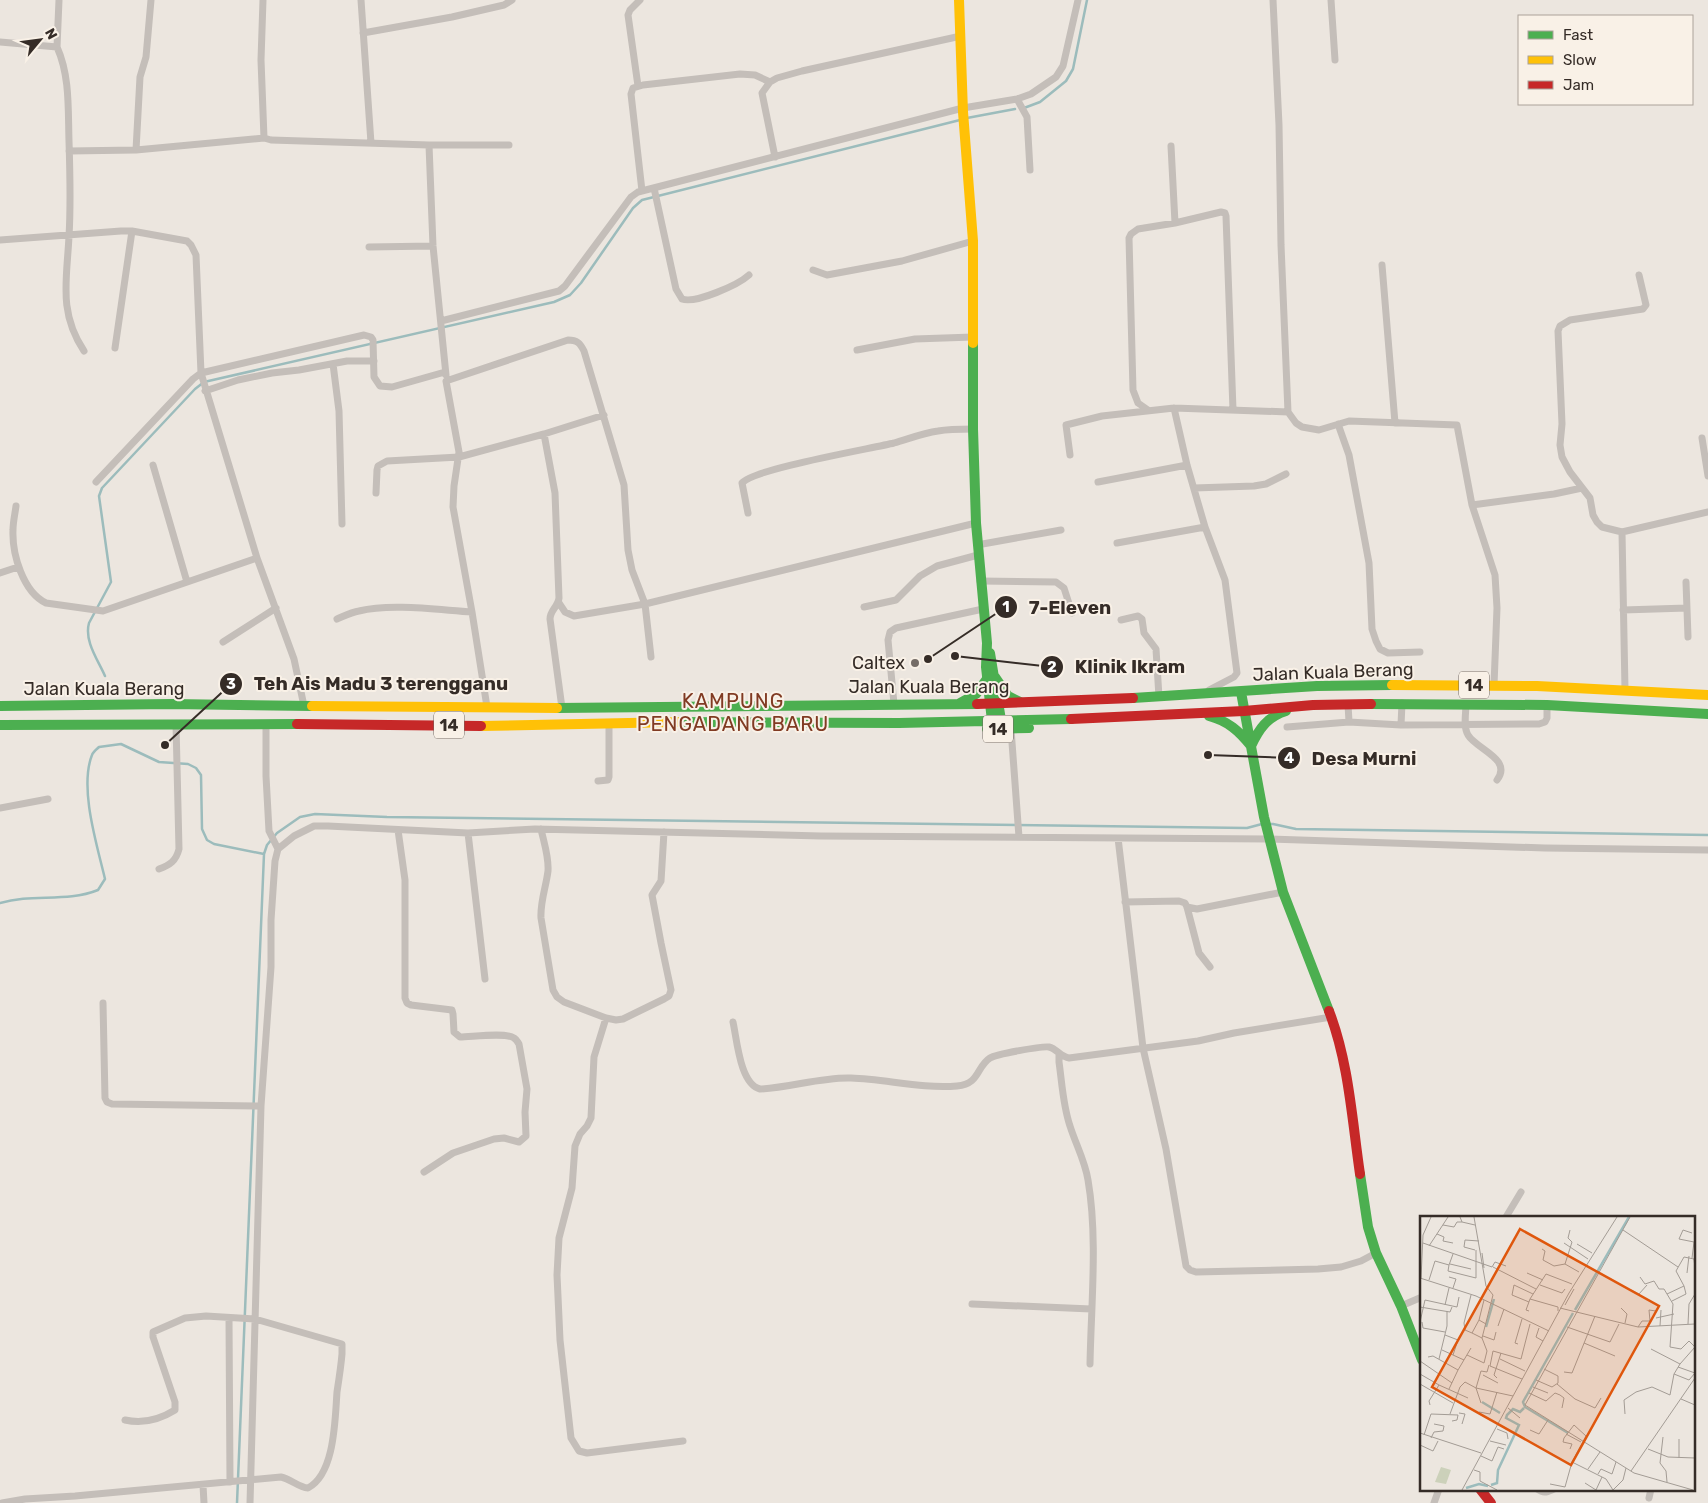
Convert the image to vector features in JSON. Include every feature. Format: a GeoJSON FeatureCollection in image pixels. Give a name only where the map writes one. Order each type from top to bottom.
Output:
{"type":"FeatureCollection","features":[{"type":"Feature","properties":{"kind":"main road"},"geometry":{"type":"LineString","coordinates":[[959,0],[963,110],[973,242],[973,429],[976,523],[980,581],[997,721]]}},
{"type":"Feature","properties":{"kind":"main road"},"geometry":{"type":"LineString","coordinates":[[991,678],[1006,696],[1013,700],[1025,702]]}},
{"type":"Feature","properties":{"kind":"main road"},"geometry":{"type":"LineString","coordinates":[[950,705],[962,703],[975,696],[991,678]]}},
{"type":"Feature","properties":{"kind":"main road","name":"Jalan Kuala Berang"},"geometry":{"type":"LineString","coordinates":[[0,706],[172,704],[562,708],[950,705],[1159,697],[1317,686],[1494,685],[1708,695]]}},
{"type":"Feature","properties":{"kind":"main road"},"geometry":{"type":"LineString","coordinates":[[1317,686],[1317,692],[1322,698],[1339,698],[1348,704]]}},
{"type":"Feature","properties":{"kind":"main road"},"geometry":{"type":"LineString","coordinates":[[1241,692],[1268,837],[1283,892],[1331,1017],[1340,1046],[1368,1227],[1376,1253],[1401,1306],[1420,1355]]}},
{"type":"Feature","properties":{"kind":"main road","name":"Jalan Kuala Berang"},"geometry":{"type":"LineString","coordinates":[[0,725],[266,724],[467,726],[609,723],[899,723],[1096,718],[1244,711],[1313,705],[1402,703],[1547,705],[1708,714]]}},
{"type":"Feature","properties":{"kind":"main road"},"geometry":{"type":"LineString","coordinates":[[1251,746],[1260,726],[1266,720],[1281,712],[1313,705]]}},
{"type":"Feature","properties":{"kind":"main road"},"geometry":{"type":"LineString","coordinates":[[1177,714],[1222,719],[1240,731],[1251,746]]}},
{"type":"Feature","properties":{"kind":"main road","name":"Jalan Kuala Berang"},"geometry":{"type":"LineString","coordinates":[[899,723],[944,730],[1011,729],[1069,726],[1096,718]]}},
{"type":"Feature","properties":{"kind":"main road"},"geometry":{"type":"LineString","coordinates":[[1481,1490],[1492,1503]]}},
{"type":"Feature","properties":{"kind":"street"},"geometry":{"type":"LineString","coordinates":[[59,0],[57,47],[63,62],[67,82],[69,151],[67,311],[74,332],[84,350]]}},
{"type":"Feature","properties":{"kind":"street"},"geometry":{"type":"LineString","coordinates":[[136,150],[140,77],[146,57],[150,0]]}},
{"type":"Feature","properties":{"kind":"street"},"geometry":{"type":"LineString","coordinates":[[263,0],[261,60],[264,138]]}},
{"type":"Feature","properties":{"kind":"street"},"geometry":{"type":"LineString","coordinates":[[361,0],[371,143]]}},
{"type":"Feature","properties":{"kind":"street"},"geometry":{"type":"LineString","coordinates":[[363,33],[452,17],[504,5],[512,0]]}},
{"type":"Feature","properties":{"kind":"street"},"geometry":{"type":"LineString","coordinates":[[627,0],[630,10]]}},
{"type":"Feature","properties":{"kind":"street"},"geometry":{"type":"LineString","coordinates":[[638,86],[628,15],[630,10],[640,0]]}},
{"type":"Feature","properties":{"kind":"street"},"geometry":{"type":"LineString","coordinates":[[442,326],[559,291],[565,286],[631,197],[642,191],[654,190],[1031,94],[1056,77],[1063,66],[1078,0]]}},
{"type":"Feature","properties":{"kind":"street"},"geometry":{"type":"LineString","coordinates":[[1273,0],[1288,412],[1296,423],[1302,427],[1319,430],[1349,421],[1457,425],[1472,505],[1495,575],[1497,608],[1494,685]]}},
{"type":"Feature","properties":{"kind":"street"},"geometry":{"type":"LineString","coordinates":[[1331,0],[1336,60]]}},
{"type":"Feature","properties":{"kind":"street"},"geometry":{"type":"LineString","coordinates":[[775,158],[762,93],[770,82],[802,71],[961,36]]}},
{"type":"Feature","properties":{"kind":"street"},"geometry":{"type":"LineString","coordinates":[[0,42],[57,47]]}},
{"type":"Feature","properties":{"kind":"street"},"geometry":{"type":"LineString","coordinates":[[642,191],[631,94],[634,88],[748,74],[770,82]]}},
{"type":"Feature","properties":{"kind":"street"},"geometry":{"type":"LineString","coordinates":[[1017,99],[1027,117],[1030,170]]}},
{"type":"Feature","properties":{"kind":"street"},"geometry":{"type":"LineString","coordinates":[[69,151],[136,150],[264,138],[271,140],[429,146],[509,145]]}},
{"type":"Feature","properties":{"kind":"street"},"geometry":{"type":"LineString","coordinates":[[429,146],[433,246],[445,372],[459,452],[453,507],[487,708]]}},
{"type":"Feature","properties":{"kind":"street"},"geometry":{"type":"LineString","coordinates":[[1171,146],[1175,223]]}},
{"type":"Feature","properties":{"kind":"street"},"geometry":{"type":"LineString","coordinates":[[654,190],[676,289],[682,299],[693,300],[732,285],[749,275]]}},
{"type":"Feature","properties":{"kind":"street"},"geometry":{"type":"LineString","coordinates":[[1148,410],[1138,403],[1133,390],[1129,238],[1138,229],[1175,223],[1221,212],[1225,213],[1226,216],[1233,410]]}},
{"type":"Feature","properties":{"kind":"street"},"geometry":{"type":"LineString","coordinates":[[115,348],[132,231]]}},
{"type":"Feature","properties":{"kind":"street"},"geometry":{"type":"LineString","coordinates":[[0,240],[132,231],[187,241],[194,250],[196,255],[201,375],[257,558],[294,659],[304,706]]}},
{"type":"Feature","properties":{"kind":"street"},"geometry":{"type":"LineString","coordinates":[[813,270],[827,275],[902,261],[973,242]]}},
{"type":"Feature","properties":{"kind":"street"},"geometry":{"type":"LineString","coordinates":[[369,246],[433,246]]}},
{"type":"Feature","properties":{"kind":"street"},"geometry":{"type":"LineString","coordinates":[[1382,266],[1395,423]]}},
{"type":"Feature","properties":{"kind":"street"},"geometry":{"type":"LineString","coordinates":[[1639,275],[1646,305],[1643,309],[1570,320],[1558,328],[1562,424],[1560,445],[1562,457],[1570,472],[1590,498],[1594,515],[1602,527],[1622,532],[1708,512]]}},
{"type":"Feature","properties":{"kind":"street"},"geometry":{"type":"LineString","coordinates":[[96,482],[193,379],[201,375],[364,335],[374,340],[375,380],[380,386],[392,387],[445,372]]}},
{"type":"Feature","properties":{"kind":"street"},"geometry":{"type":"LineString","coordinates":[[857,350],[915,340],[973,337]]}},
{"type":"Feature","properties":{"kind":"street"},"geometry":{"type":"LineString","coordinates":[[446,380],[568,340],[574,340],[579,343],[584,351],[624,485],[628,550],[632,570],[645,604],[651,657]]}},
{"type":"Feature","properties":{"kind":"street"},"geometry":{"type":"LineString","coordinates":[[205,389],[272,373],[347,361],[374,361]]}},
{"type":"Feature","properties":{"kind":"street"},"geometry":{"type":"LineString","coordinates":[[333,364],[340,411],[342,524]]}},
{"type":"Feature","properties":{"kind":"street"},"geometry":{"type":"LineString","coordinates":[[1070,455],[1066,425],[1102,416],[1174,408],[1288,412]]}},
{"type":"Feature","properties":{"kind":"street"},"geometry":{"type":"LineString","coordinates":[[1174,408],[1187,465],[1205,527],[1225,580],[1237,673],[1226,682],[1201,694]]}},
{"type":"Feature","properties":{"kind":"street"},"geometry":{"type":"LineString","coordinates":[[376,493],[377,470],[382,463],[388,461],[459,458],[604,415]]}},
{"type":"Feature","properties":{"kind":"street"},"geometry":{"type":"LineString","coordinates":[[1338,424],[1349,455],[1369,563],[1372,629],[1376,641],[1380,649],[1388,653],[1420,652]]}},
{"type":"Feature","properties":{"kind":"street"},"geometry":{"type":"LineString","coordinates":[[748,513],[742,483],[747,479],[774,470],[885,445],[927,433],[943,430],[973,429]]}},
{"type":"Feature","properties":{"kind":"street"},"geometry":{"type":"LineString","coordinates":[[544,434],[556,493],[559,603],[565,612],[574,616],[645,604],[976,523]]}},
{"type":"Feature","properties":{"kind":"street"},"geometry":{"type":"LineString","coordinates":[[1702,438],[1708,476]]}},
{"type":"Feature","properties":{"kind":"street"},"geometry":{"type":"LineString","coordinates":[[153,465],[187,582]]}},
{"type":"Feature","properties":{"kind":"street"},"geometry":{"type":"LineString","coordinates":[[1098,482],[1187,465]]}},
{"type":"Feature","properties":{"kind":"street"},"geometry":{"type":"LineString","coordinates":[[1194,488],[1254,486],[1266,484],[1286,474]]}},
{"type":"Feature","properties":{"kind":"street"},"geometry":{"type":"LineString","coordinates":[[1472,505],[1554,494],[1582,488]]}},
{"type":"Feature","properties":{"kind":"street"},"geometry":{"type":"LineString","coordinates":[[16,506],[13,531],[18,567],[38,600],[46,604],[103,611],[257,558]]}},
{"type":"Feature","properties":{"kind":"street"},"geometry":{"type":"LineString","coordinates":[[1117,543],[1205,527]]}},
{"type":"Feature","properties":{"kind":"street"},"geometry":{"type":"LineString","coordinates":[[864,607],[896,600],[920,576],[937,566],[978,550],[1061,530]]}},
{"type":"Feature","properties":{"kind":"street"},"geometry":{"type":"LineString","coordinates":[[1622,532],[1625,690]]}},
{"type":"Feature","properties":{"kind":"street"},"geometry":{"type":"LineString","coordinates":[[0,573],[18,567]]}},
{"type":"Feature","properties":{"kind":"street"},"geometry":{"type":"LineString","coordinates":[[980,581],[1056,582],[1064,588],[1072,613]]}},
{"type":"Feature","properties":{"kind":"street"},"geometry":{"type":"LineString","coordinates":[[1686,582],[1688,637]]}},
{"type":"Feature","properties":{"kind":"street"},"geometry":{"type":"LineString","coordinates":[[559,603],[552,610],[550,619],[562,708]]}},
{"type":"Feature","properties":{"kind":"street"},"geometry":{"type":"LineString","coordinates":[[223,642],[276,608]]}},
{"type":"Feature","properties":{"kind":"street"},"geometry":{"type":"LineString","coordinates":[[338,619],[358,611],[373,608],[472,612]]}},
{"type":"Feature","properties":{"kind":"street"},"geometry":{"type":"LineString","coordinates":[[1623,610],[1687,608]]}},
{"type":"Feature","properties":{"kind":"street"},"geometry":{"type":"LineString","coordinates":[[894,704],[888,640],[890,632],[896,628],[983,609]]}},
{"type":"Feature","properties":{"kind":"street"},"geometry":{"type":"LineString","coordinates":[[1121,620],[1138,616],[1142,619],[1144,633],[1156,649],[1159,697]]}},
{"type":"Feature","properties":{"kind":"street"},"geometry":{"type":"LineString","coordinates":[[1401,725],[1402,703]]}},
{"type":"Feature","properties":{"kind":"street"},"geometry":{"type":"LineString","coordinates":[[1348,704],[1348,722]]}},
{"type":"Feature","properties":{"kind":"street"},"geometry":{"type":"LineString","coordinates":[[1466,704],[1468,736],[1498,762],[1501,770],[1497,780]]}},
{"type":"Feature","properties":{"kind":"street"},"geometry":{"type":"LineString","coordinates":[[1287,727],[1348,722],[1401,725],[1466,723],[1539,724],[1545,722],[1547,718],[1547,705]]}},
{"type":"Feature","properties":{"kind":"street"},"geometry":{"type":"LineString","coordinates":[[598,781],[608,780],[609,777],[609,723]]}},
{"type":"Feature","properties":{"kind":"street"},"geometry":{"type":"LineString","coordinates":[[159,869],[172,862],[177,856],[179,849],[176,724]]}},
{"type":"Feature","properties":{"kind":"street"},"geometry":{"type":"LineString","coordinates":[[250,1503],[248,1481],[259,1106],[271,967],[271,920],[274,861],[277,847],[269,830],[266,724]]}},
{"type":"Feature","properties":{"kind":"street"},"geometry":{"type":"LineString","coordinates":[[1011,729],[1018,834]]}},
{"type":"Feature","properties":{"kind":"street"},"geometry":{"type":"LineString","coordinates":[[0,808],[48,799]]}},
{"type":"Feature","properties":{"kind":"street"},"geometry":{"type":"LineString","coordinates":[[277,847],[314,826],[468,833],[541,829],[811,836],[1018,834],[1118,838],[1268,837],[1545,848],[1708,850]]}},
{"type":"Feature","properties":{"kind":"street"},"geometry":{"type":"LineString","coordinates":[[541,829],[548,872],[541,908],[541,918],[554,990],[557,997],[564,1002],[616,1020],[624,1019],[664,999],[669,996],[671,990],[660,943],[652,895],[661,881],[664,832]]}},
{"type":"Feature","properties":{"kind":"street"},"geometry":{"type":"LineString","coordinates":[[398,830],[406,880],[405,998],[407,1003],[410,1005],[452,1010],[454,1014],[454,1032],[460,1037],[512,1036],[519,1044],[527,1088],[526,1136],[523,1140],[519,1142],[504,1138],[494,1139],[453,1153],[424,1172]]}},
{"type":"Feature","properties":{"kind":"street"},"geometry":{"type":"LineString","coordinates":[[468,833],[485,979]]}},
{"type":"Feature","properties":{"kind":"street"},"geometry":{"type":"LineString","coordinates":[[1118,838],[1124,902],[1143,1048],[1166,1149],[1186,1266],[1196,1272],[1318,1269],[1347,1265],[1361,1261],[1376,1253]]}},
{"type":"Feature","properties":{"kind":"street"},"geometry":{"type":"LineString","coordinates":[[1187,907],[1197,909],[1283,892]]}},
{"type":"Feature","properties":{"kind":"street"},"geometry":{"type":"LineString","coordinates":[[1124,902],[1178,901],[1185,903],[1199,953],[1210,967]]}},
{"type":"Feature","properties":{"kind":"street"},"geometry":{"type":"LineString","coordinates":[[102,1003],[105,1098],[108,1102],[112,1104],[259,1106]]}},
{"type":"Feature","properties":{"kind":"street"},"geometry":{"type":"LineString","coordinates":[[733,1022],[744,1073],[755,1088],[760,1089],[845,1078],[955,1086],[962,1085],[975,1078],[986,1061],[996,1055],[1043,1047],[1055,1050],[1069,1058],[1198,1041],[1331,1017]]}},
{"type":"Feature","properties":{"kind":"street"},"geometry":{"type":"LineString","coordinates":[[606,1018],[594,1057],[591,1118],[580,1134],[575,1146],[572,1188],[559,1238],[557,1275],[560,1340],[572,1438],[579,1451],[587,1453],[683,1441]]}},
{"type":"Feature","properties":{"kind":"street"},"geometry":{"type":"LineString","coordinates":[[1059,1054],[1069,1124],[1080,1150],[1089,1185],[1093,1236],[1090,1364]]}},
{"type":"Feature","properties":{"kind":"street"},"geometry":{"type":"LineString","coordinates":[[1506,1216],[1521,1192]]}},
{"type":"Feature","properties":{"kind":"street"},"geometry":{"type":"LineString","coordinates":[[1401,1306],[1420,1298]]}},
{"type":"Feature","properties":{"kind":"street"},"geometry":{"type":"LineString","coordinates":[[972,1304],[1091,1309]]}},
{"type":"Feature","properties":{"kind":"street"},"geometry":{"type":"LineString","coordinates":[[2,1503],[281,1478],[287,1478],[304,1488],[308,1488],[316,1483],[329,1457],[334,1435],[342,1344],[252,1319],[193,1316],[153,1332],[175,1402],[174,1410],[145,1422],[137,1423],[125,1420]]}},
{"type":"Feature","properties":{"kind":"street"},"geometry":{"type":"LineString","coordinates":[[232,1482],[233,1318]]}},
{"type":"Feature","properties":{"kind":"street"},"geometry":{"type":"LineString","coordinates":[[203,1484],[204,1503]]}},
{"type":"Feature","properties":{"kind":"street"},"geometry":{"type":"LineString","coordinates":[[1434,1503],[1439,1490]]}},
{"type":"Feature","properties":{"kind":"street"},"geometry":{"type":"LineString","coordinates":[[1539,1490],[1546,1493],[1552,1490]]}},
{"type":"Feature","properties":{"kind":"street"},"geometry":{"type":"LineString","coordinates":[[1649,1498],[1651,1490]]}},
{"type":"Feature","properties":{"kind":"waterway"},"geometry":{"type":"LineString","coordinates":[[1024,108],[1040,102],[1066,81],[1073,69],[1087,0]]}},
{"type":"Feature","properties":{"kind":"waterway"},"geometry":{"type":"LineString","coordinates":[[967,118],[1015,109]]}},
{"type":"Feature","properties":{"kind":"waterway"},"geometry":{"type":"LineString","coordinates":[[105,676],[88,637],[89,623],[111,582],[99,496],[102,488],[195,389],[204,382],[554,302],[570,295],[581,283],[633,208],[642,200],[960,120]]}},
{"type":"Feature","properties":{"kind":"waterway"},"geometry":{"type":"LineString","coordinates":[[0,903],[12,900],[86,894],[98,890],[105,879],[94,834],[87,784],[88,768],[92,755],[99,747],[121,744],[159,762],[188,764],[196,768],[201,775],[202,829],[207,840],[214,844],[264,854]]}},
{"type":"Feature","properties":{"kind":"waterway"},"geometry":{"type":"LineString","coordinates":[[237,1503],[264,854],[267,845],[277,833],[300,817],[315,814],[387,817],[1247,828],[1262,824]]}},
{"type":"Feature","properties":{"kind":"waterway"},"geometry":{"type":"LineString","coordinates":[[1268,824],[1296,829],[1708,835]]}},
{"type":"Feature","properties":{"kind":"traffic: fast"},"geometry":{"type":"LineString","coordinates":[[973,343],[976,523],[987,643],[986,667],[992,721]]}},
{"type":"Feature","properties":{"kind":"traffic: fast"},"geometry":{"type":"LineString","coordinates":[[990,653],[1001,720]]}},
{"type":"Feature","properties":{"kind":"traffic: fast"},"geometry":{"type":"LineString","coordinates":[[995,677],[1008,696],[1020,702]]}},
{"type":"Feature","properties":{"kind":"traffic: fast"},"geometry":{"type":"LineString","coordinates":[[960,703],[976,694],[987,679]]}},
{"type":"Feature","properties":{"kind":"traffic: fast"},"geometry":{"type":"LineString","coordinates":[[1133,698],[1317,686],[1392,685]]}},
{"type":"Feature","properties":{"kind":"traffic: fast"},"geometry":{"type":"LineString","coordinates":[[1241,692],[1264,817],[1283,892],[1329,1011]]}},
{"type":"Feature","properties":{"kind":"traffic: fast"},"geometry":{"type":"LineString","coordinates":[[0,706],[172,704],[312,706]]}},
{"type":"Feature","properties":{"kind":"traffic: fast"},"geometry":{"type":"LineString","coordinates":[[557,708],[977,704]]}},
{"type":"Feature","properties":{"kind":"traffic: fast"},"geometry":{"type":"LineString","coordinates":[[1371,704],[1547,705],[1708,714]]}},
{"type":"Feature","properties":{"kind":"traffic: fast"},"geometry":{"type":"LineString","coordinates":[[1209,716],[1233,727],[1251,746],[1264,724],[1286,711]]}},
{"type":"Feature","properties":{"kind":"traffic: fast"},"geometry":{"type":"LineString","coordinates":[[677,722],[899,723],[1071,719]]}},
{"type":"Feature","properties":{"kind":"traffic: fast"},"geometry":{"type":"LineString","coordinates":[[0,725],[297,724]]}},
{"type":"Feature","properties":{"kind":"traffic: fast"},"geometry":{"type":"LineString","coordinates":[[987,729],[1029,728]]}},
{"type":"Feature","properties":{"kind":"traffic: fast"},"geometry":{"type":"LineString","coordinates":[[1360,1174],[1368,1227],[1376,1253],[1401,1306],[1420,1355]]}},
{"type":"Feature","properties":{"kind":"traffic: slow"},"geometry":{"type":"LineString","coordinates":[[959,0],[963,112],[973,241],[973,343]]}},
{"type":"Feature","properties":{"kind":"traffic: slow"},"geometry":{"type":"LineString","coordinates":[[1392,685],[1537,686],[1708,695]]}},
{"type":"Feature","properties":{"kind":"traffic: slow"},"geometry":{"type":"LineString","coordinates":[[312,706],[557,708]]}},
{"type":"Feature","properties":{"kind":"traffic: slow"},"geometry":{"type":"LineString","coordinates":[[481,726],[677,722]]}},
{"type":"Feature","properties":{"kind":"traffic: jam"},"geometry":{"type":"LineString","coordinates":[[977,704],[1133,698]]}},
{"type":"Feature","properties":{"kind":"traffic: jam"},"geometry":{"type":"LineString","coordinates":[[1071,719],[1244,711],[1313,705],[1371,704]]}},
{"type":"Feature","properties":{"kind":"traffic: jam"},"geometry":{"type":"LineString","coordinates":[[297,724],[481,726]]}},
{"type":"Feature","properties":{"kind":"traffic: jam"},"geometry":{"type":"LineString","coordinates":[[1329,1011],[1336,1031],[1345,1071],[1360,1174]]}},
{"type":"Feature","properties":{"kind":"traffic: jam"},"geometry":{"type":"LineString","coordinates":[[1481,1490],[1491,1503]]}},
{"type":"Feature","properties":{"kind":"place","name":"Klinik Ikram"},"geometry":{"type":"Point","coordinates":[955,656]}},
{"type":"Feature","properties":{"kind":"place","name":"7-Eleven"},"geometry":{"type":"Point","coordinates":[928,659]}},
{"type":"Feature","properties":{"kind":"place","name":"Caltex"},"geometry":{"type":"Point","coordinates":[915,663]}},
{"type":"Feature","properties":{"kind":"place","name":"Teh Ais Madu 3 terengganu"},"geometry":{"type":"Point","coordinates":[165,745]}},
{"type":"Feature","properties":{"kind":"place","name":"Desa Murni"},"geometry":{"type":"Point","coordinates":[1208,755]}},
{"type":"Feature","properties":{"kind":"district","name":"KAMPUNG PENGADANG BARU"},"geometry":{"type":"Point","coordinates":[733,712]}}]}
